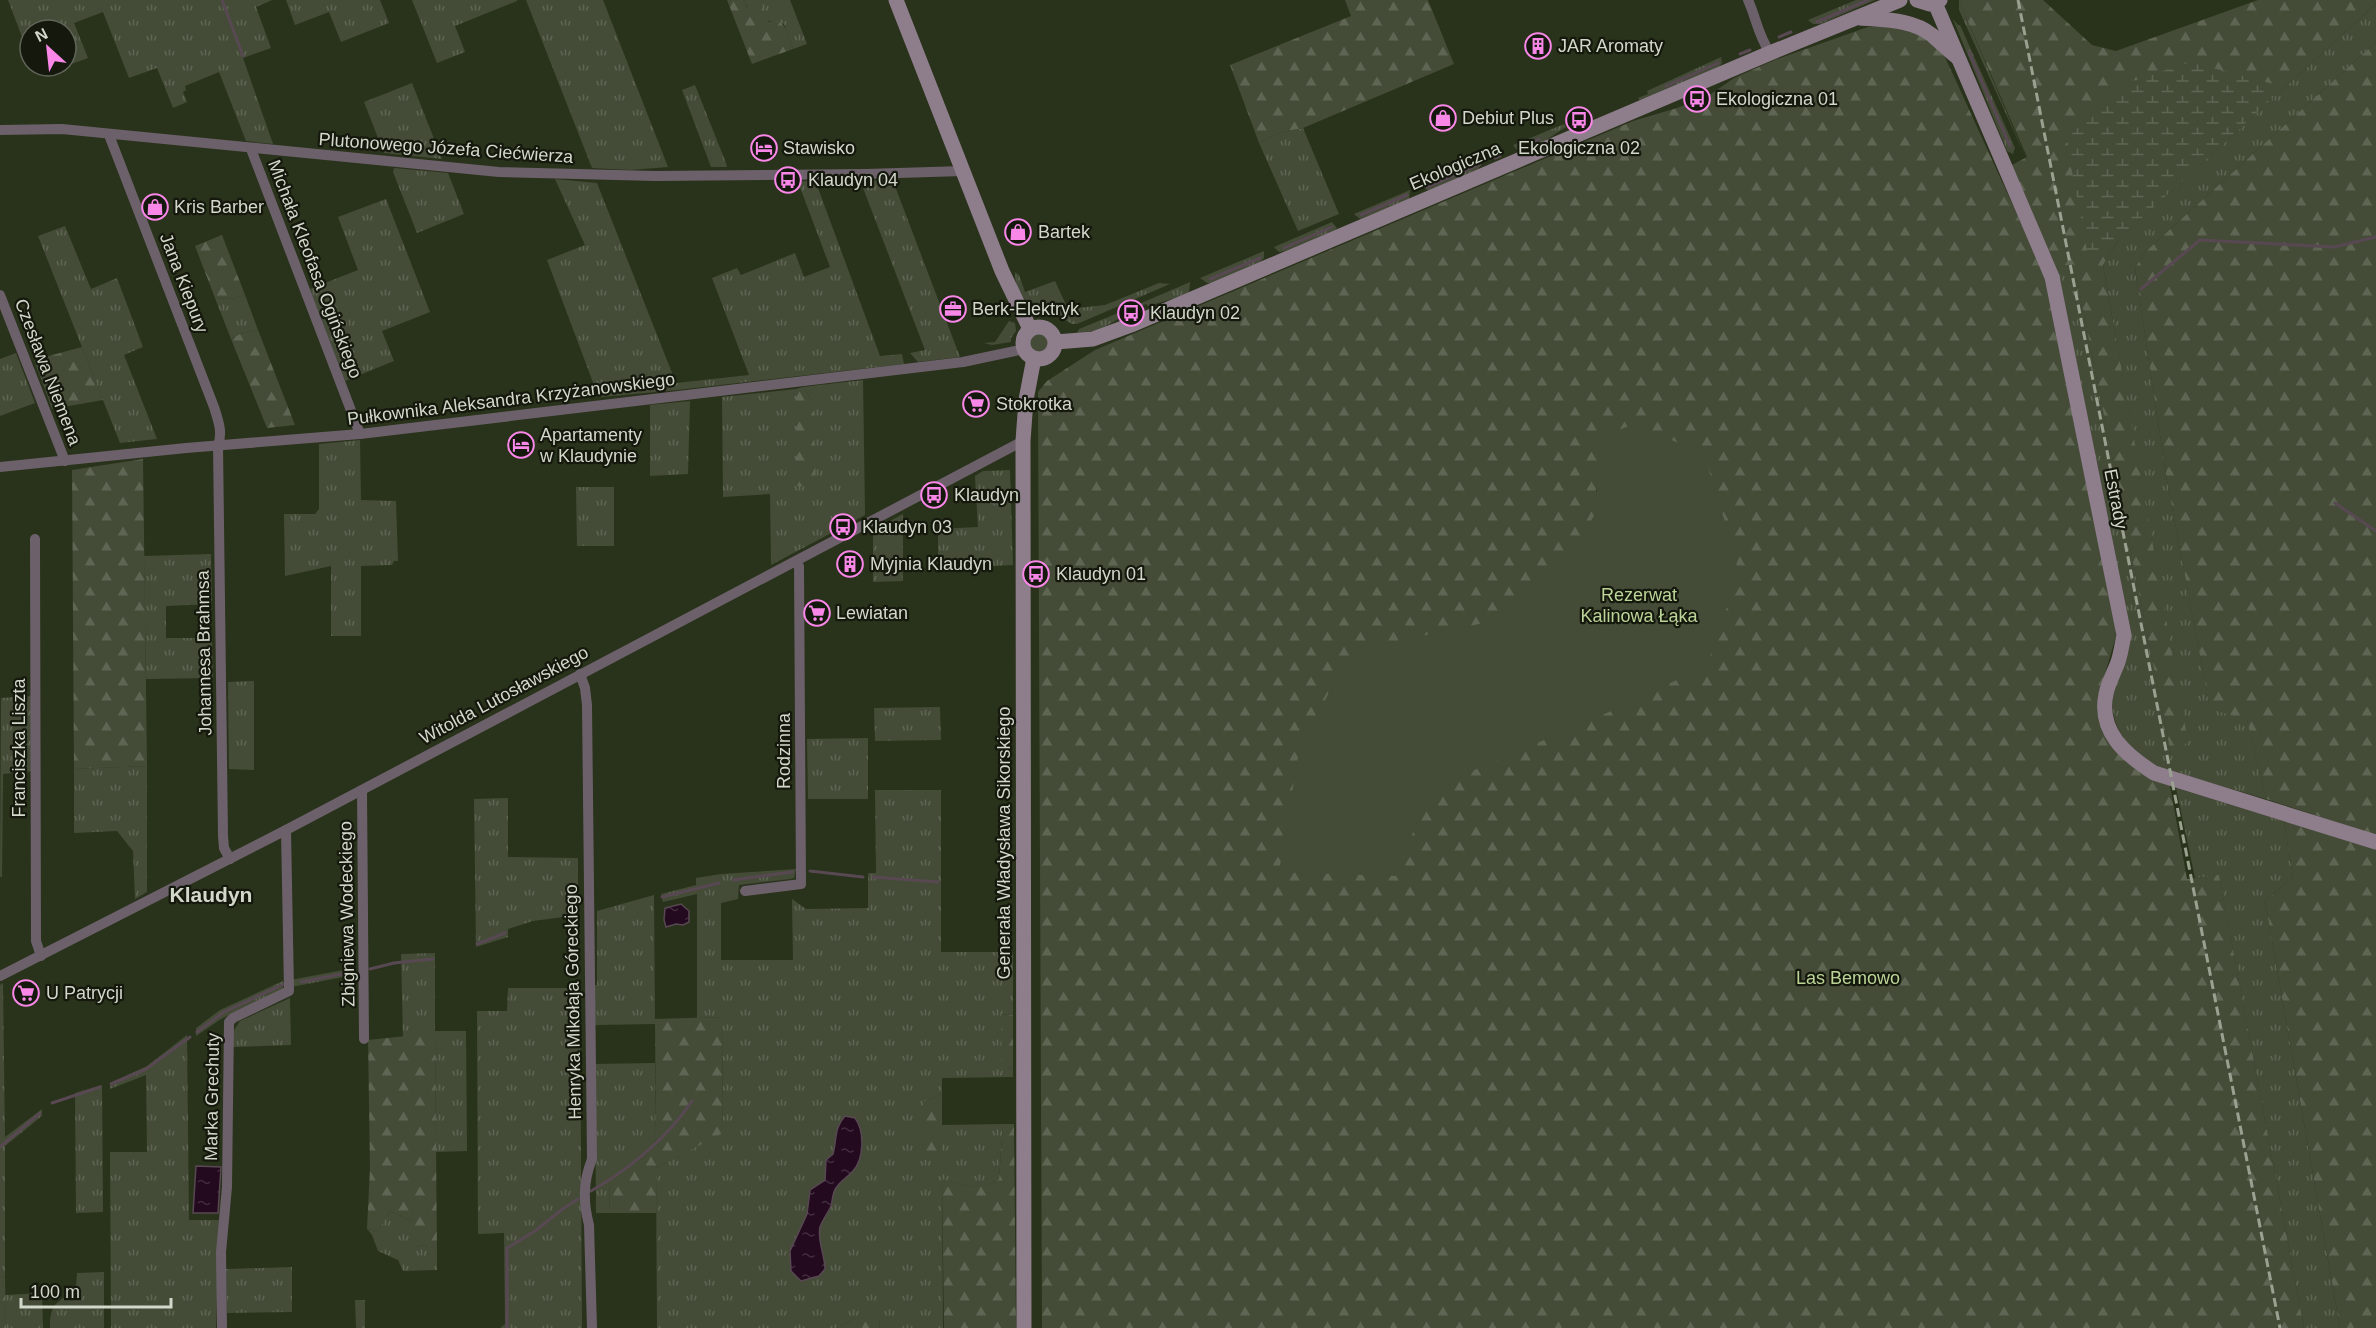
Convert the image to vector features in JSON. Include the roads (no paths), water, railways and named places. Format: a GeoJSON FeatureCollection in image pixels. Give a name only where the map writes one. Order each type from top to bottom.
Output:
{"type":"FeatureCollection","features":[{"type":"Feature","properties":{"kind":"main road"},"geometry":{"type":"LineString","coordinates":[[896,0],[1002,271],[1030,329]]}},
{"type":"Feature","properties":{"kind":"main road","name":"Ekologiczna"},"geometry":{"type":"LineString","coordinates":[[1056,342],[1093,339],[1131,325],[1770,52],[1900,0]]}},
{"type":"Feature","properties":{"kind":"main road"},"geometry":{"type":"LineString","coordinates":[[1917,0],[1924,4],[1937,2]]}},
{"type":"Feature","properties":{"kind":"main road","name":"Estrady"},"geometry":{"type":"LineString","coordinates":[[1937,2],[2052,277],[2124,634],[2119,660],[2106,694],[2105,715],[2114,739],[2130,757],[2154,773],[2376,842]]}},
{"type":"Feature","properties":{"kind":"main road"},"geometry":{"type":"LineString","coordinates":[[1857,18],[1897,21],[1918,27],[1959,59]]}},
{"type":"Feature","properties":{"kind":"main road"},"geometry":{"type":"LineString","coordinates":[[1045,327],[1052,332],[1056,342],[1054,350],[1044,358],[1029,354],[1023,338],[1030,329],[1045,327]]}},
{"type":"Feature","properties":{"kind":"main road","name":"Generała Władysława Sikorskiego"},"geometry":{"type":"LineString","coordinates":[[1024,1328],[1023,441],[1029,354]]}},
{"type":"Feature","properties":{"kind":"street"},"geometry":{"type":"LineString","coordinates":[[1748,0],[1754,13],[1754,22],[1770,52]]}},
{"type":"Feature","properties":{"kind":"street","name":"Plutonowego Józefa Ciećwierza"},"geometry":{"type":"LineString","coordinates":[[0,130],[62,129],[251,149],[509,172],[666,176],[963,171]]}},
{"type":"Feature","properties":{"kind":"street","name":"Jana Kiepury"},"geometry":{"type":"LineString","coordinates":[[109,135],[214,407],[220,429],[218,445]]}},
{"type":"Feature","properties":{"kind":"street","name":"Michała Kleofasa Ogińskiego"},"geometry":{"type":"LineString","coordinates":[[251,149],[360,434]]}},
{"type":"Feature","properties":{"kind":"street","name":"Czesława Niemena"},"geometry":{"type":"LineString","coordinates":[[0,295],[65,461]]}},
{"type":"Feature","properties":{"kind":"street","name":"Pułkownika Aleksandra Krzyżanowskiego"},"geometry":{"type":"LineString","coordinates":[[0,468],[218,445],[360,434],[1029,354]]}},
{"type":"Feature","properties":{"kind":"street","name":"Witolda Lutosławskiego"},"geometry":{"type":"LineString","coordinates":[[0,976],[286,830],[1023,441]]}},
{"type":"Feature","properties":{"kind":"street","name":"Johannesa Brahmsa"},"geometry":{"type":"LineString","coordinates":[[218,445],[223,836],[224,848],[230,859]]}},
{"type":"Feature","properties":{"kind":"street","name":"Franciszka Liszta"},"geometry":{"type":"LineString","coordinates":[[35,538],[36,941],[40,956]]}},
{"type":"Feature","properties":{"kind":"street","name":"Rodzinna"},"geometry":{"type":"LineString","coordinates":[[745,891],[801,884],[799,566],[796,561]]}},
{"type":"Feature","properties":{"kind":"street","name":"Henryka Mikołaja Góreckiego"},"geometry":{"type":"LineString","coordinates":[[580,675],[585,688],[587,705],[592,1159],[584,1185],[585,1210],[589,1226],[592,1328]]}},
{"type":"Feature","properties":{"kind":"street","name":"Zbigniewa Wodeckiego"},"geometry":{"type":"LineString","coordinates":[[362,790],[364,1039]]}},
{"type":"Feature","properties":{"kind":"street","name":"Marka Grechuty"},"geometry":{"type":"LineString","coordinates":[[222,1328],[221,1252],[227,1187],[229,1022],[289,991],[286,830]]}},
{"type":"Feature","properties":{"kind":"water"},"geometry":{"type":"Polygon","coordinates":[[[681,904],[689,911],[689,922],[666,927],[665,908],[681,904]]]}},
{"type":"Feature","properties":{"kind":"water"},"geometry":{"type":"Polygon","coordinates":[[[845,1116],[855,1118],[858,1124],[862,1137],[861,1152],[857,1166],[836,1188],[831,1206],[820,1227],[825,1269],[819,1276],[801,1281],[791,1271],[790,1251],[807,1214],[810,1190],[825,1180],[826,1160],[833,1154],[837,1129],[845,1116]]]}},
{"type":"Feature","properties":{"kind":"water"},"geometry":{"type":"Polygon","coordinates":[[[196,1166],[221,1167],[218,1213],[193,1213],[196,1166]]]}},
{"type":"Feature","properties":{"kind":"waterway"},"geometry":{"type":"LineString","coordinates":[[222,0],[243,56]]}},
{"type":"Feature","properties":{"kind":"waterway"},"geometry":{"type":"LineString","coordinates":[[1817,22],[1868,0]]}},
{"type":"Feature","properties":{"kind":"waterway"},"geometry":{"type":"LineString","coordinates":[[1779,37],[1791,32]]}},
{"type":"Feature","properties":{"kind":"waterway"},"geometry":{"type":"LineString","coordinates":[[1740,54],[1750,50]]}},
{"type":"Feature","properties":{"kind":"waterway"},"geometry":{"type":"LineString","coordinates":[[1969,52],[2010,146]]}},
{"type":"Feature","properties":{"kind":"waterway"},"geometry":{"type":"LineString","coordinates":[[1666,86],[1718,63]]}},
{"type":"Feature","properties":{"kind":"waterway"},"geometry":{"type":"LineString","coordinates":[[1520,148],[1539,139]]}},
{"type":"Feature","properties":{"kind":"waterway"},"geometry":{"type":"LineString","coordinates":[[1495,158],[1500,156]]}},
{"type":"Feature","properties":{"kind":"waterway"},"geometry":{"type":"LineString","coordinates":[[1427,187],[1480,164]]}},
{"type":"Feature","properties":{"kind":"waterway"},"geometry":{"type":"LineString","coordinates":[[1361,215],[1407,195]]}},
{"type":"Feature","properties":{"kind":"waterway"},"geometry":{"type":"LineString","coordinates":[[1284,248],[1332,227]]}},
{"type":"Feature","properties":{"kind":"waterway"},"geometry":{"type":"LineString","coordinates":[[2141,289],[2200,240],[2334,247],[2376,237]]}},
{"type":"Feature","properties":{"kind":"waterway"},"geometry":{"type":"LineString","coordinates":[[1210,279],[1260,258]]}},
{"type":"Feature","properties":{"kind":"waterway"},"geometry":{"type":"LineString","coordinates":[[2335,503],[2376,531]]}},
{"type":"Feature","properties":{"kind":"waterway"},"geometry":{"type":"LineString","coordinates":[[810,871],[863,877]]}},
{"type":"Feature","properties":{"kind":"waterway"},"geometry":{"type":"LineString","coordinates":[[733,880],[792,872]]}},
{"type":"Feature","properties":{"kind":"waterway"},"geometry":{"type":"LineString","coordinates":[[873,877],[938,882]]}},
{"type":"Feature","properties":{"kind":"waterway"},"geometry":{"type":"LineString","coordinates":[[662,897],[719,883]]}},
{"type":"Feature","properties":{"kind":"waterway"},"geometry":{"type":"LineString","coordinates":[[477,944],[505,933]]}},
{"type":"Feature","properties":{"kind":"waterway"},"geometry":{"type":"LineString","coordinates":[[370,969],[394,963],[433,959]]}},
{"type":"Feature","properties":{"kind":"waterway"},"geometry":{"type":"LineString","coordinates":[[301,982],[347,973]]}},
{"type":"Feature","properties":{"kind":"waterway"},"geometry":{"type":"LineString","coordinates":[[197,1032],[224,1012],[284,984]]}},
{"type":"Feature","properties":{"kind":"waterway"},"geometry":{"type":"LineString","coordinates":[[111,1084],[146,1069],[190,1037]]}},
{"type":"Feature","properties":{"kind":"waterway"},"geometry":{"type":"LineString","coordinates":[[52,1103],[100,1087]]}},
{"type":"Feature","properties":{"kind":"waterway"},"geometry":{"type":"LineString","coordinates":[[591,1191],[646,1152],[671,1128],[692,1101]]}},
{"type":"Feature","properties":{"kind":"waterway"},"geometry":{"type":"LineString","coordinates":[[0,1147],[40,1113]]}},
{"type":"Feature","properties":{"kind":"waterway"},"geometry":{"type":"LineString","coordinates":[[507,1328],[507,1248],[535,1231],[578,1199]]}},
{"type":"Feature","properties":{"kind":"railway"},"geometry":{"type":"LineString","coordinates":[[2018,0],[2280,1328]]}},
{"type":"Feature","properties":{"kind":"place","name":"JAR Aromaty"},"geometry":{"type":"Point","coordinates":[1538,46]}},
{"type":"Feature","properties":{"kind":"place","name":"Ekologiczna 01"},"geometry":{"type":"Point","coordinates":[1697,99]}},
{"type":"Feature","properties":{"kind":"place","name":"Debiut Plus"},"geometry":{"type":"Point","coordinates":[1443,118]}},
{"type":"Feature","properties":{"kind":"place","name":"Ekologiczna 02"},"geometry":{"type":"Point","coordinates":[1579,120]}},
{"type":"Feature","properties":{"kind":"place","name":"Stawisko"},"geometry":{"type":"Point","coordinates":[764,148]}},
{"type":"Feature","properties":{"kind":"place","name":"Klaudyn 04"},"geometry":{"type":"Point","coordinates":[788,180]}},
{"type":"Feature","properties":{"kind":"place","name":"Kris Barber"},"geometry":{"type":"Point","coordinates":[155,207]}},
{"type":"Feature","properties":{"kind":"place","name":"Bartek"},"geometry":{"type":"Point","coordinates":[1018,232]}},
{"type":"Feature","properties":{"kind":"place","name":"Berk-Elektryk"},"geometry":{"type":"Point","coordinates":[953,309]}},
{"type":"Feature","properties":{"kind":"place","name":"Klaudyn 02"},"geometry":{"type":"Point","coordinates":[1131,313]}},
{"type":"Feature","properties":{"kind":"place","name":"Stokrotka"},"geometry":{"type":"Point","coordinates":[976,404]}},
{"type":"Feature","properties":{"kind":"place","name":"Apartamenty w Klaudynie"},"geometry":{"type":"Point","coordinates":[521,445]}},
{"type":"Feature","properties":{"kind":"place","name":"Klaudyn"},"geometry":{"type":"Point","coordinates":[934,495]}},
{"type":"Feature","properties":{"kind":"place","name":"Klaudyn 03"},"geometry":{"type":"Point","coordinates":[843,527]}},
{"type":"Feature","properties":{"kind":"place","name":"Myjnia Klaudyn"},"geometry":{"type":"Point","coordinates":[850,564]}},
{"type":"Feature","properties":{"kind":"place","name":"Klaudyn 01"},"geometry":{"type":"Point","coordinates":[1036,574]}},
{"type":"Feature","properties":{"kind":"place","name":"Lewiatan"},"geometry":{"type":"Point","coordinates":[817,613]}},
{"type":"Feature","properties":{"kind":"place","name":"U Patrycji"},"geometry":{"type":"Point","coordinates":[26,993]}},
{"type":"Feature","properties":{"kind":"district","name":"Klaudyn"},"geometry":{"type":"Point","coordinates":[211,894]}},
{"type":"Feature","properties":{"kind":"park label","name":"Rezerwat Kalinowa Łąka"},"geometry":{"type":"Point","coordinates":[1639,605]}},
{"type":"Feature","properties":{"kind":"park label","name":"Las Bemowo"},"geometry":{"type":"Point","coordinates":[1848,978]}}]}
